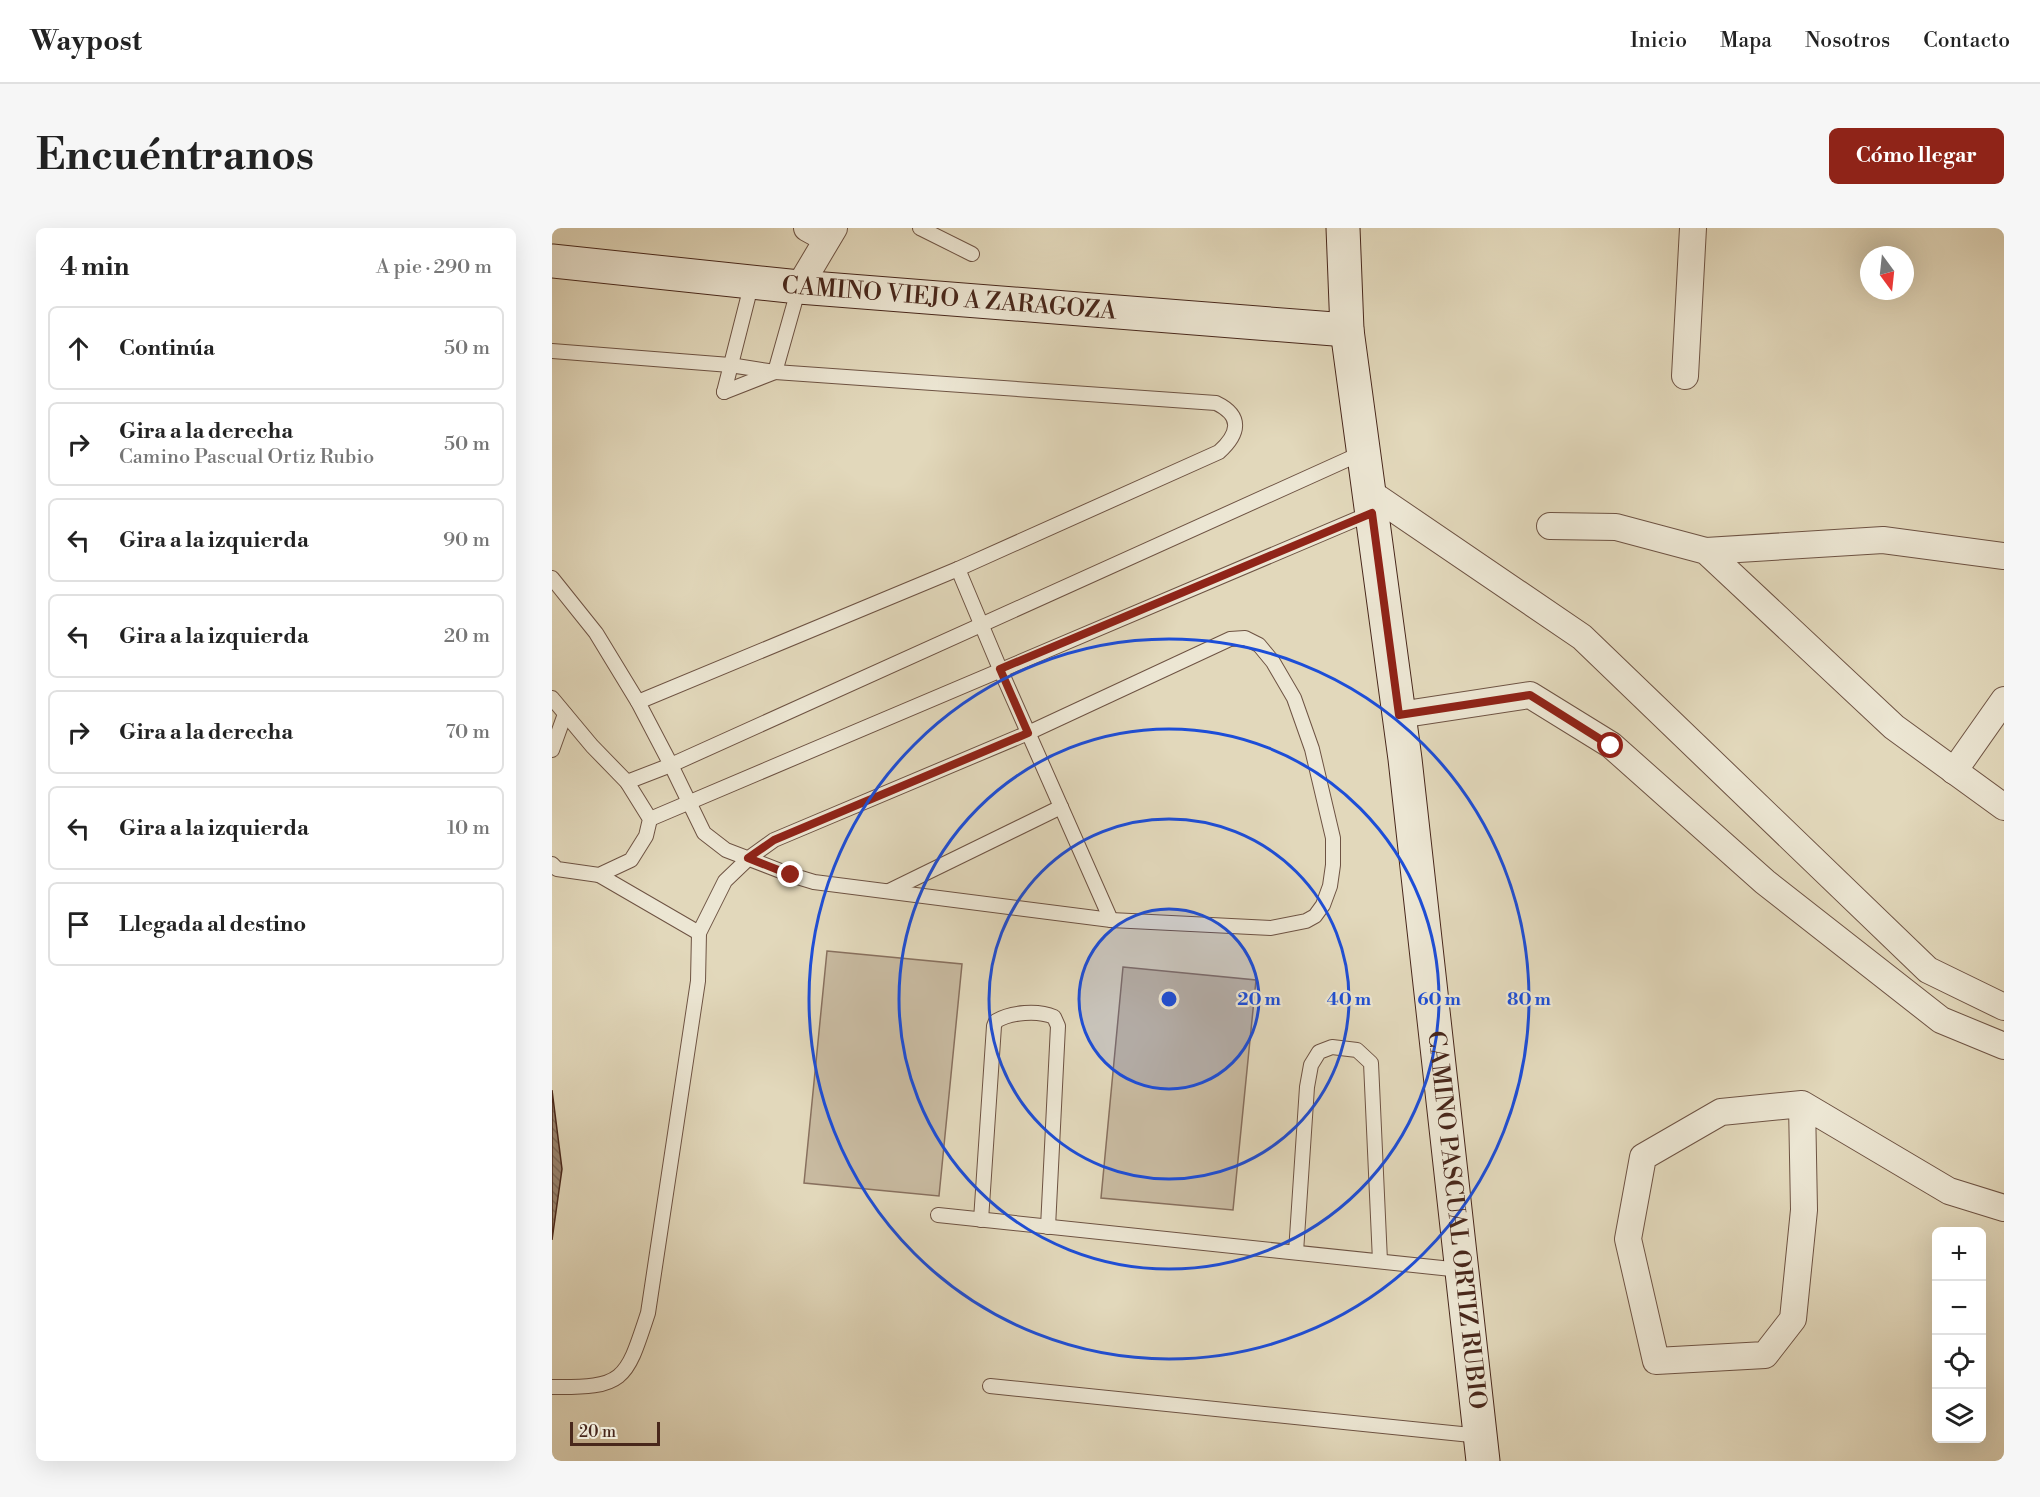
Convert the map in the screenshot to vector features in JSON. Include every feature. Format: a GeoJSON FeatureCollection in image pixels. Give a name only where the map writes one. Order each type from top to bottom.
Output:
{"type":"FeatureCollection","features":[{"type":"Feature","properties":{"kind":"street","name":"CAMINO PASCUAL ORTIZ RUBIO"},"geometry":{"type":"LineString","coordinates":[[1343,228],[1347,330],[1399,715],[1482,1448]]}},
{"type":"Feature","properties":{"kind":"street"},"geometry":{"type":"LineString","coordinates":[[1685,376],[1693,228]]}},
{"type":"Feature","properties":{"kind":"street"},"geometry":{"type":"LineString","coordinates":[[799,287],[823,232]]}},
{"type":"Feature","properties":{"kind":"street","name":"CAMINO VIEJO A ZARAGOZA"},"geometry":{"type":"LineString","coordinates":[[552,261],[799,287],[1347,330]]}},
{"type":"Feature","properties":{"kind":"street"},"geometry":{"type":"LineString","coordinates":[[1371,503],[1582,638],[1928,970],[2004,1007]]}},
{"type":"Feature","properties":{"kind":"street"},"geometry":{"type":"LineString","coordinates":[[1550,526],[1616,527],[1707,551],[1882,540],[2004,556]]}},
{"type":"Feature","properties":{"kind":"street"},"geometry":{"type":"LineString","coordinates":[[1707,551],[1894,727],[2004,807]]}},
{"type":"Feature","properties":{"kind":"street"},"geometry":{"type":"LineString","coordinates":[[1399,715],[1530,695],[1611,746],[1765,882],[1941,1020],[2004,1046]]}},
{"type":"Feature","properties":{"kind":"street"},"geometry":{"type":"LineString","coordinates":[[1954,771],[2004,700]]}},
{"type":"Feature","properties":{"kind":"street"},"geometry":{"type":"LineString","coordinates":[[1802,1104],[1804,1210],[1792,1319],[1765,1355],[1656,1360],[1628,1239],[1643,1157],[1721,1112],[1802,1104],[1949,1191],[2004,1208]]}},
{"type":"Feature","properties":{"kind":"lane"},"geometry":{"type":"LineString","coordinates":[[920,228],[972,254]]}},
{"type":"Feature","properties":{"kind":"lane"},"geometry":{"type":"LineString","coordinates":[[752,282],[724,392],[775,372]]}},
{"type":"Feature","properties":{"kind":"lane"},"geometry":{"type":"LineString","coordinates":[[775,372],[799,287]]}},
{"type":"Feature","properties":{"kind":"lane"},"geometry":{"type":"LineString","coordinates":[[552,351],[730,365],[775,372],[1216,403],[1227,408],[1233,418],[1235,429],[1232,440],[1219,452],[958,569],[638,702]]}},
{"type":"Feature","properties":{"kind":"lane"},"geometry":{"type":"LineString","coordinates":[[627,782],[671,765],[1364,452]]}},
{"type":"Feature","properties":{"kind":"lane"},"geometry":{"type":"LineString","coordinates":[[650,819],[1000,669],[1371,503]]}},
{"type":"Feature","properties":{"kind":"lane"},"geometry":{"type":"LineString","coordinates":[[958,569],[1112,920]]}},
{"type":"Feature","properties":{"kind":"lane"},"geometry":{"type":"LineString","coordinates":[[552,578],[596,633],[638,702],[690,801],[704,833],[726,850],[748,858],[791,875],[814,882],[1112,920],[1271,928],[1306,921],[1323,905],[1330,886],[1333,838],[1312,749],[1294,698],[1273,662],[1259,645],[1245,638],[1230,639],[1028,733],[774,840],[748,858],[725,881],[699,933],[698,981],[648,1313],[635,1352],[624,1371],[611,1382],[588,1387],[552,1387]]}},
{"type":"Feature","properties":{"kind":"lane"},"geometry":{"type":"LineString","coordinates":[[552,698],[592,746],[627,782],[650,819],[646,836],[631,860],[599,875]]}},
{"type":"Feature","properties":{"kind":"lane"},"geometry":{"type":"LineString","coordinates":[[552,750],[565,714]]}},
{"type":"Feature","properties":{"kind":"lane"},"geometry":{"type":"LineString","coordinates":[[889,891],[1061,807]]}},
{"type":"Feature","properties":{"kind":"lane"},"geometry":{"type":"LineString","coordinates":[[552,864],[557,869],[599,875],[699,933]]}},
{"type":"Feature","properties":{"kind":"lane"},"geometry":{"type":"LineString","coordinates":[[981,1220],[994,1026],[996,1021],[1012,1014],[1047,1014],[1054,1017],[1058,1026],[1047,1227]]}},
{"type":"Feature","properties":{"kind":"lane"},"geometry":{"type":"LineString","coordinates":[[1296,1252],[1307,1087],[1311,1065],[1319,1052],[1332,1047],[1357,1050],[1371,1063],[1374,1087],[1380,1261]]}},
{"type":"Feature","properties":{"kind":"lane"},"geometry":{"type":"LineString","coordinates":[[938,1215],[1461,1270]]}},
{"type":"Feature","properties":{"kind":"lane"},"geometry":{"type":"LineString","coordinates":[[990,1386],[1482,1448]]}},
{"type":"Feature","properties":{"kind":"shaded area"},"geometry":{"type":"Polygon","coordinates":[[[827,951],[962,964],[939,1196],[804,1183],[827,951]]]}},
{"type":"Feature","properties":{"kind":"shaded area"},"geometry":{"type":"Polygon","coordinates":[[[1123,967],[1256,980],[1233,1210],[1101,1198],[1123,967]]]}},
{"type":"Feature","properties":{"kind":"building"},"geometry":{"type":"Polygon","coordinates":[[[552,1090],[562,1169],[552,1240],[552,1090]]]}},
{"type":"Feature","properties":{"kind":"route"},"geometry":{"type":"LineString","coordinates":[[791,875],[748,858],[774,840],[1028,733],[1000,669],[1372,513],[1399,715],[1530,695],[1611,746]]}}]}
